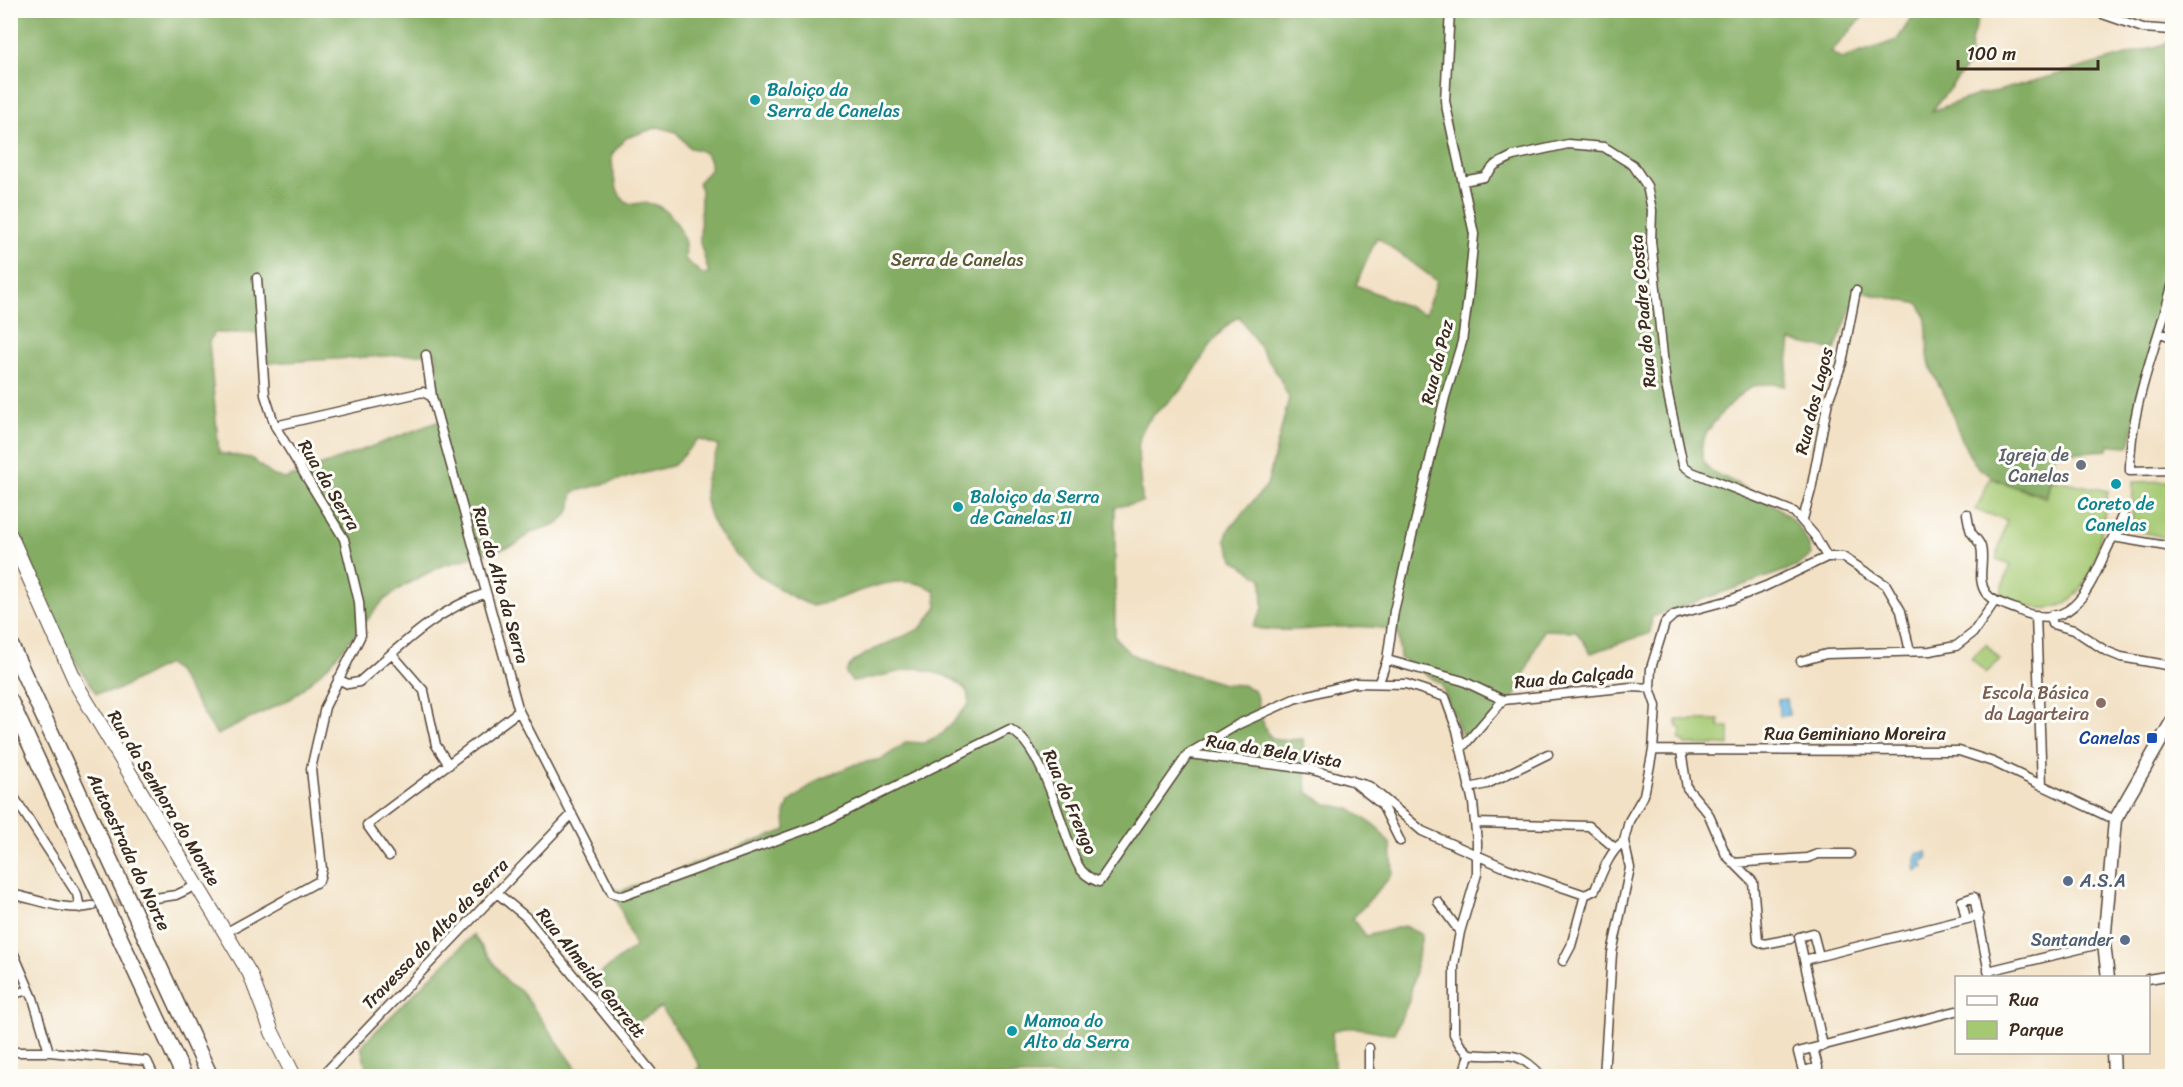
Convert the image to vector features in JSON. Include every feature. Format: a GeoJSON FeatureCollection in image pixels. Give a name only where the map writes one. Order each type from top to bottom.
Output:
{"type":"FeatureCollection","features":[{"type":"Feature","properties":{"kind":"highway","name":"Autoestrada do Norte"},"geometry":{"type":"LineString","coordinates":[[10,644],[210,1077]]}},
{"type":"Feature","properties":{"kind":"highway"},"geometry":{"type":"LineString","coordinates":[[10,701],[184,1077]]}},
{"type":"Feature","properties":{"kind":"main road","name":"Rua da Senhora do Monte"},"geometry":{"type":"LineString","coordinates":[[10,535],[78,687],[195,886],[250,974],[272,1032],[294,1077]]}},
{"type":"Feature","properties":{"kind":"main road"},"geometry":{"type":"LineString","coordinates":[[2108,976],[2104,943],[2115,820],[2172,720]]}},
{"type":"Feature","properties":{"kind":"main road"},"geometry":{"type":"LineString","coordinates":[[2113,1054],[2114,1077]]}},
{"type":"Feature","properties":{"kind":"street","name":"Rua da Paz"},"geometry":{"type":"LineString","coordinates":[[1379,682],[1387,660],[1394,611],[1445,397],[1462,342],[1474,234],[1445,101],[1450,10]]}},
{"type":"Feature","properties":{"kind":"street"},"geometry":{"type":"LineString","coordinates":[[2091,10],[2143,28],[2172,30]]}},
{"type":"Feature","properties":{"kind":"street","name":"Rua do Padre Costa"},"geometry":{"type":"LineString","coordinates":[[1463,181],[1484,177],[1496,165],[1513,156],[1568,144],[1604,147],[1633,165],[1647,186],[1652,210],[1651,241],[1666,385],[1683,465],[1692,471],[1794,512],[1803,519],[1827,556]]}},
{"type":"Feature","properties":{"kind":"street","name":"Rua da Serra"},"geometry":{"type":"LineString","coordinates":[[225,933],[319,880],[322,869],[311,769],[325,707],[361,634],[358,602],[344,538],[274,426],[266,395],[257,278]]}},
{"type":"Feature","properties":{"kind":"street"},"geometry":{"type":"LineString","coordinates":[[2172,286],[2138,410],[2130,471],[2172,470]]}},
{"type":"Feature","properties":{"kind":"street","name":"Rua dos Lagos"},"geometry":{"type":"LineString","coordinates":[[1803,519],[1828,402],[1842,363],[1856,291]]}},
{"type":"Feature","properties":{"kind":"street"},"geometry":{"type":"LineString","coordinates":[[2160,333],[2172,337]]}},
{"type":"Feature","properties":{"kind":"street","name":"Rua do Alto da Serra"},"geometry":{"type":"LineString","coordinates":[[426,355],[432,397],[519,711],[572,814]]}},
{"type":"Feature","properties":{"kind":"street"},"geometry":{"type":"LineString","coordinates":[[274,426],[423,392],[432,397]]}},
{"type":"Feature","properties":{"kind":"street"},"geometry":{"type":"LineString","coordinates":[[1967,514],[1971,531],[1981,546],[1982,585],[1987,594],[1995,601],[2036,615],[2052,615],[2062,614],[2089,590],[2124,508]]}},
{"type":"Feature","properties":{"kind":"street"},"geometry":{"type":"LineString","coordinates":[[2113,537],[2172,547]]}},
{"type":"Feature","properties":{"kind":"street"},"geometry":{"type":"LineString","coordinates":[[1650,688],[1657,642],[1665,623],[1674,615],[1730,600],[1827,556],[1843,557],[1886,585],[1901,611],[1910,652]]}},
{"type":"Feature","properties":{"kind":"street"},"geometry":{"type":"LineString","coordinates":[[339,679],[348,684],[359,682],[436,616],[457,604],[486,593]]}},
{"type":"Feature","properties":{"kind":"street"},"geometry":{"type":"LineString","coordinates":[[1801,661],[1826,654],[1943,650],[1966,640],[1995,601]]}},
{"type":"Feature","properties":{"kind":"street"},"geometry":{"type":"LineString","coordinates":[[2036,615],[2042,786]]}},
{"type":"Feature","properties":{"kind":"street"},"geometry":{"type":"LineString","coordinates":[[2052,615],[2052,624],[2074,630],[2106,651],[2172,666]]}},
{"type":"Feature","properties":{"kind":"street"},"geometry":{"type":"LineString","coordinates":[[392,654],[424,691],[436,745],[449,765]]}},
{"type":"Feature","properties":{"kind":"street"},"geometry":{"type":"LineString","coordinates":[[1387,660],[1463,681],[1503,700]]}},
{"type":"Feature","properties":{"kind":"street","name":"Rua do Frengo"},"geometry":{"type":"LineString","coordinates":[[572,814],[612,893],[623,896],[818,825],[1010,729],[1029,747],[1065,826],[1078,867],[1090,879],[1099,882],[1188,754],[1239,724],[1294,699],[1354,683],[1407,684],[1445,697],[1461,749],[1475,823],[1477,874],[1460,932],[1454,965],[1454,1034],[1469,1054]]}},
{"type":"Feature","properties":{"kind":"street","name":"Rua da Calçada"},"geometry":{"type":"LineString","coordinates":[[1461,749],[1503,700],[1611,689],[1650,688],[1656,706],[1653,750],[1644,795],[1629,821],[1624,841]]}},
{"type":"Feature","properties":{"kind":"street"},"geometry":{"type":"LineString","coordinates":[[389,856],[367,825],[519,711]]}},
{"type":"Feature","properties":{"kind":"street","name":"Rua Geminiano Moreira"},"geometry":{"type":"LineString","coordinates":[[1653,750],[1886,752],[1947,750],[1970,753],[2115,820]]}},
{"type":"Feature","properties":{"kind":"street"},"geometry":{"type":"LineString","coordinates":[[1681,751],[1687,788],[1707,813],[1726,855],[1749,875],[1756,889],[1758,941],[1764,944],[1813,933],[1819,956]]}},
{"type":"Feature","properties":{"kind":"street","name":"Rua da Bela Vista"},"geometry":{"type":"LineString","coordinates":[[1188,754],[1309,770],[1369,786],[1422,831],[1506,868],[1585,895]]}},
{"type":"Feature","properties":{"kind":"street"},"geometry":{"type":"LineString","coordinates":[[1469,788],[1487,784],[1548,754]]}},
{"type":"Feature","properties":{"kind":"street"},"geometry":{"type":"LineString","coordinates":[[1351,780],[1382,805],[1400,841]]}},
{"type":"Feature","properties":{"kind":"street"},"geometry":{"type":"LineString","coordinates":[[10,791],[77,894],[80,908]]}},
{"type":"Feature","properties":{"kind":"street","name":"Travessa do Alto da Serra"},"geometry":{"type":"LineString","coordinates":[[322,1077],[572,814]]}},
{"type":"Feature","properties":{"kind":"street"},"geometry":{"type":"LineString","coordinates":[[1475,823],[1589,826],[1616,849]]}},
{"type":"Feature","properties":{"kind":"street"},"geometry":{"type":"LineString","coordinates":[[1563,961],[1571,946],[1585,895],[1595,890],[1616,849],[1624,841]]}},
{"type":"Feature","properties":{"kind":"street"},"geometry":{"type":"LineString","coordinates":[[1604,1077],[1612,953],[1630,868],[1624,841]]}},
{"type":"Feature","properties":{"kind":"street"},"geometry":{"type":"LineString","coordinates":[[1733,863],[1807,858],[1818,854],[1850,854]]}},
{"type":"Feature","properties":{"kind":"street"},"geometry":{"type":"LineString","coordinates":[[148,899],[176,895],[195,886]]}},
{"type":"Feature","properties":{"kind":"street"},"geometry":{"type":"LineString","coordinates":[[10,894],[53,906],[80,908],[92,906]]}},
{"type":"Feature","properties":{"kind":"street","name":"Rua Almeida Garrett"},"geometry":{"type":"LineString","coordinates":[[498,894],[526,917],[656,1077]]}},
{"type":"Feature","properties":{"kind":"street"},"geometry":{"type":"LineString","coordinates":[[1966,919],[1962,901],[1974,897],[1989,974],[2104,943]]}},
{"type":"Feature","properties":{"kind":"street"},"geometry":{"type":"LineString","coordinates":[[1438,902],[1460,932]]}},
{"type":"Feature","properties":{"kind":"street"},"geometry":{"type":"LineString","coordinates":[[1804,960],[1979,916]]}},
{"type":"Feature","properties":{"kind":"street"},"geometry":{"type":"LineString","coordinates":[[1794,938],[1804,960],[1823,1046]]}},
{"type":"Feature","properties":{"kind":"street"},"geometry":{"type":"LineString","coordinates":[[10,945],[29,990],[49,1052]]}},
{"type":"Feature","properties":{"kind":"street"},"geometry":{"type":"LineString","coordinates":[[2009,976],[2013,966]]}},
{"type":"Feature","properties":{"kind":"street"},"geometry":{"type":"LineString","coordinates":[[2150,979],[2172,975]]}},
{"type":"Feature","properties":{"kind":"street"},"geometry":{"type":"LineString","coordinates":[[10,995],[29,990]]}},
{"type":"Feature","properties":{"kind":"street"},"geometry":{"type":"LineString","coordinates":[[1813,1048],[1955,1011]]}},
{"type":"Feature","properties":{"kind":"street"},"geometry":{"type":"LineString","coordinates":[[1369,1048],[1369,1077]]}},
{"type":"Feature","properties":{"kind":"street"},"geometry":{"type":"LineString","coordinates":[[10,1053],[49,1052],[147,1061],[154,1077]]}},
{"type":"Feature","properties":{"kind":"street"},"geometry":{"type":"LineString","coordinates":[[1463,1077],[1469,1054],[1516,1054],[1528,1061],[1542,1077]]}},
{"type":"Feature","properties":{"kind":"green space","name":"Serra de Canelas"},"geometry":{"type":"Polygon","coordinates":[[[10,11],[1868,11],[1831,52],[1841,59],[1897,40],[1916,11],[1981,11],[1972,37],[1968,65],[1932,111],[1980,94],[1998,91],[2172,42],[2172,277],[2129,446],[2109,445],[2108,450],[2054,454],[2047,496],[1990,476],[1970,457],[1946,398],[1932,371],[1925,317],[1919,304],[1861,292],[1850,311],[1835,350],[1791,341],[1785,386],[1760,385],[1743,392],[1714,423],[1702,444],[1703,460],[1707,467],[1714,473],[1768,501],[1791,519],[1801,530],[1811,555],[1798,566],[1652,617],[1650,633],[1591,653],[1576,631],[1543,630],[1516,695],[1483,727],[1462,735],[1441,684],[1400,658],[1398,632],[1362,626],[1289,630],[1253,627],[1263,608],[1262,579],[1235,561],[1225,540],[1229,529],[1267,485],[1289,398],[1278,375],[1239,316],[1221,331],[1182,389],[1150,418],[1141,433],[1138,448],[1142,502],[1115,507],[1115,637],[1128,652],[1145,661],[1224,684],[1243,685],[1254,690],[1266,730],[1270,736],[1280,740],[1303,739],[1307,792],[1326,804],[1350,809],[1377,827],[1391,845],[1393,874],[1353,918],[1366,936],[1404,926],[1422,935],[1409,1001],[1394,1033],[1355,1028],[1332,1032],[1335,1076],[691,1076],[700,1066],[661,1007],[626,1030],[589,982],[635,947],[613,889],[621,891],[786,830],[785,813],[789,803],[818,780],[856,764],[882,759],[907,742],[924,743],[942,734],[969,704],[967,691],[956,681],[916,668],[852,681],[846,674],[856,660],[923,626],[937,606],[935,591],[920,584],[889,583],[812,606],[776,587],[741,559],[714,525],[707,505],[705,485],[718,446],[698,439],[674,465],[573,492],[570,511],[559,523],[532,532],[515,545],[441,566],[405,585],[383,601],[330,664],[292,698],[217,735],[176,670],[167,664],[115,691],[96,693],[68,650],[11,514],[10,11]],[[658,127],[626,138],[612,154],[613,173],[619,194],[627,203],[646,203],[663,209],[681,232],[685,259],[702,274],[709,273],[700,243],[701,190],[698,183],[710,170],[710,161],[703,152],[690,148],[676,132],[658,127]],[[1377,237],[1356,285],[1425,314],[1437,281],[1377,237]],[[214,333],[209,342],[219,453],[251,458],[272,475],[285,479],[445,419],[437,392],[436,353],[268,363],[266,333],[214,333]]]}},
{"type":"Feature","properties":{"kind":"green space"},"geometry":{"type":"Polygon","coordinates":[[[1990,478],[2046,498],[2051,479],[2108,491],[2094,562],[2077,594],[2065,604],[2049,608],[2029,607],[2001,593],[2010,564],[1996,559],[2007,520],[1976,510],[1990,478]]]}},
{"type":"Feature","properties":{"kind":"green space"},"geometry":{"type":"Polygon","coordinates":[[[2172,481],[2172,539],[2132,530],[2133,482],[2172,481]]]}},
{"type":"Feature","properties":{"kind":"green space"},"geometry":{"type":"Polygon","coordinates":[[[1986,644],[2000,660],[1986,673],[1971,658],[1986,644]]]}},
{"type":"Feature","properties":{"kind":"green space"},"geometry":{"type":"Polygon","coordinates":[[[1677,720],[1719,720],[1719,727],[1729,727],[1729,745],[1685,745],[1684,741],[1679,740],[1682,729],[1677,727],[1677,720]]]}},
{"type":"Feature","properties":{"kind":"green space"},"geometry":{"type":"Polygon","coordinates":[[[473,935],[508,983],[521,991],[582,1076],[368,1076],[361,1046],[473,935]]]}},
{"type":"Feature","properties":{"kind":"water"},"geometry":{"type":"Polygon","coordinates":[[[1787,699],[1789,715],[1780,716],[1778,700],[1787,699]]]}},
{"type":"Feature","properties":{"kind":"water"},"geometry":{"type":"Polygon","coordinates":[[[1927,852],[1928,858],[1921,862],[1924,867],[1915,871],[1917,854],[1927,852]]]}},
{"type":"Feature","properties":{"kind":"tunnel"},"geometry":{"type":"LineString","coordinates":[[103,904],[148,899]]}},
{"type":"Feature","properties":{"kind":"place","name":"Baloiço da Serra de Canelas"},"geometry":{"type":"Point","coordinates":[755,100]}},
{"type":"Feature","properties":{"kind":"place","name":"Igreja de Canelas"},"geometry":{"type":"Point","coordinates":[2081,465]}},
{"type":"Feature","properties":{"kind":"place","name":"Coreto de Canelas"},"geometry":{"type":"Point","coordinates":[2116,484]}},
{"type":"Feature","properties":{"kind":"place","name":"Baloiço da Serra de Canelas II"},"geometry":{"type":"Point","coordinates":[958,507]}},
{"type":"Feature","properties":{"kind":"place","name":"Escola Básica da Lagarteira"},"geometry":{"type":"Point","coordinates":[2101,703]}},
{"type":"Feature","properties":{"kind":"place","name":"Canelas"},"geometry":{"type":"Point","coordinates":[2152,738]}},
{"type":"Feature","properties":{"kind":"place","name":"A.S.A"},"geometry":{"type":"Point","coordinates":[2068,881]}},
{"type":"Feature","properties":{"kind":"place","name":"Santander"},"geometry":{"type":"Point","coordinates":[2125,940]}},
{"type":"Feature","properties":{"kind":"place","name":"Mamoa do Alto da Serra"},"geometry":{"type":"Point","coordinates":[1012,1031]}}]}
